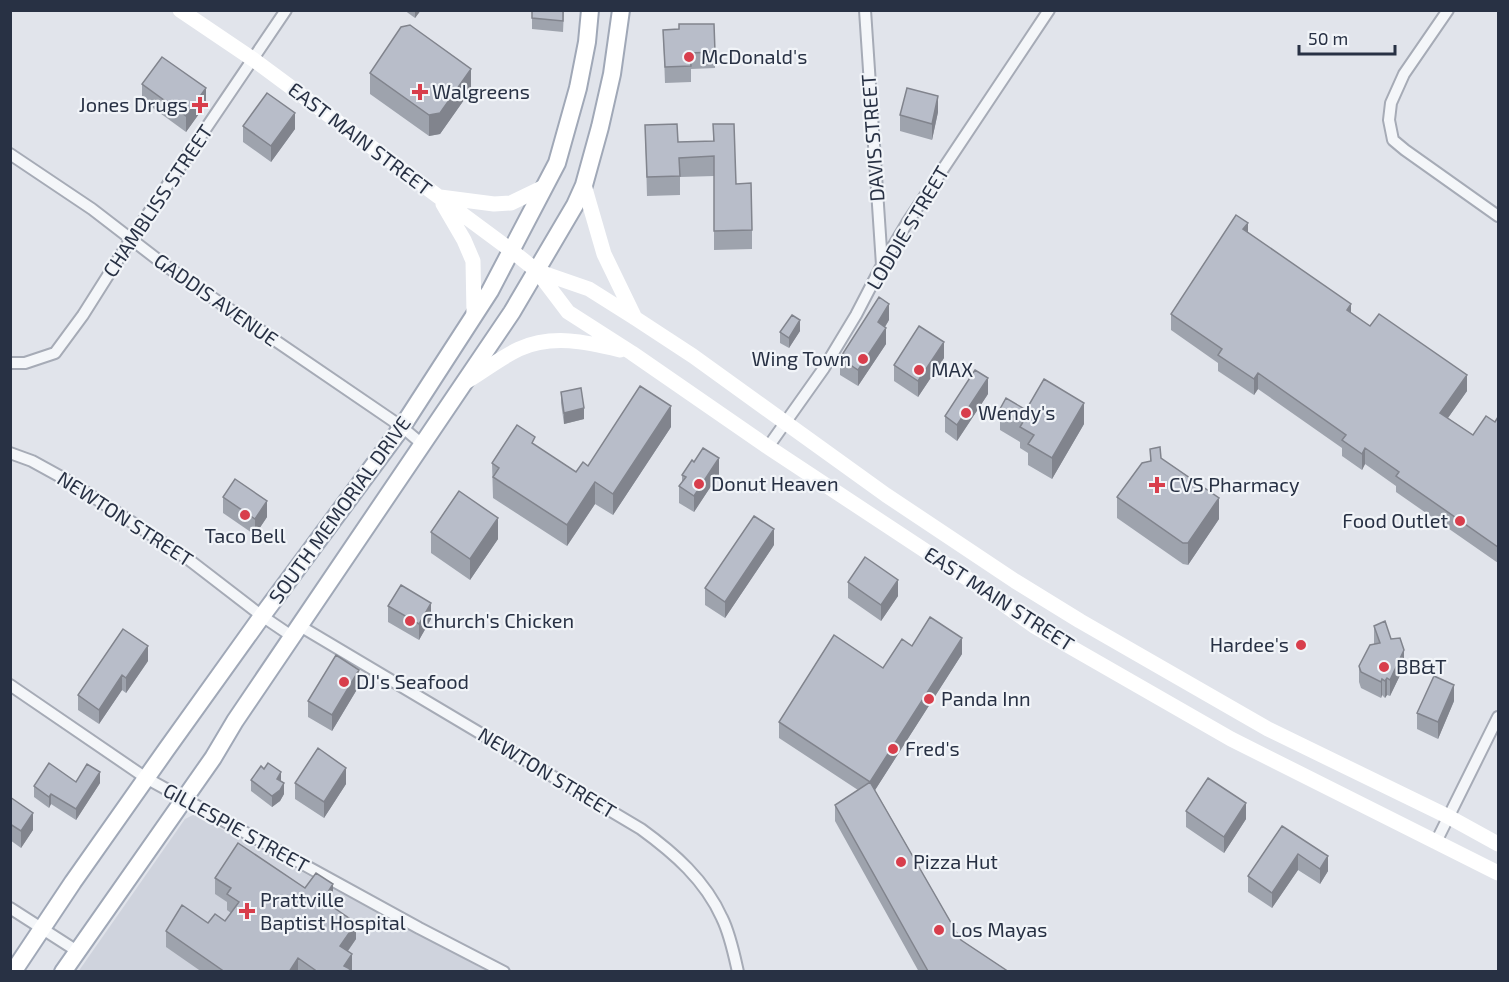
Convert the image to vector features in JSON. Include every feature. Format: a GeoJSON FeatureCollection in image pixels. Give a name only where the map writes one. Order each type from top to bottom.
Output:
{"type":"FeatureCollection","features":[{"type":"Feature","properties":{"kind":"main road","name":"EAST MAIN STREET"},"geometry":{"type":"LineString","coordinates":[[180,10],[254,60],[512,250],[537,271],[568,312],[971,581],[996,600],[1065,644],[1231,739],[1498,873]]}},
{"type":"Feature","properties":{"kind":"main road","name":"SOUTH MEMORIAL DRIVE"},"geometry":{"type":"LineString","coordinates":[[13,972],[146,778],[262,616],[402,428],[490,291],[557,163],[578,88],[587,42],[590,10]]}},
{"type":"Feature","properties":{"kind":"main road","name":"SOUTH MEMORIAL DRIVE"},"geometry":{"type":"LineString","coordinates":[[63,972],[213,758],[229,730],[467,381],[575,206],[584,185],[612,74],[621,10]]}},
{"type":"Feature","properties":{"kind":"main road"},"geometry":{"type":"LineString","coordinates":[[584,185],[604,255],[634,318]]}},
{"type":"Feature","properties":{"kind":"main road"},"geometry":{"type":"LineString","coordinates":[[438,197],[494,204],[511,203],[544,187]]}},
{"type":"Feature","properties":{"kind":"main road"},"geometry":{"type":"LineString","coordinates":[[438,197],[464,240],[473,261],[474,313]]}},
{"type":"Feature","properties":{"kind":"main road","name":"EAST MAIN STREET"},"geometry":{"type":"LineString","coordinates":[[537,271],[589,289],[693,356],[893,500],[1015,581],[1099,633],[1268,729],[1352,772],[1449,817],[1498,844]]}},
{"type":"Feature","properties":{"kind":"main road"},"geometry":{"type":"LineString","coordinates":[[467,381],[519,349],[549,341],[581,342],[632,353]]}},
{"type":"Feature","properties":{"kind":"street","name":"CHAMBLISS STREET"},"geometry":{"type":"LineString","coordinates":[[10,363],[25,363],[55,353],[83,315],[131,239],[286,10]]}},
{"type":"Feature","properties":{"kind":"street","name":"DAVIS STREET"},"geometry":{"type":"LineString","coordinates":[[865,10],[882,266]]}},
{"type":"Feature","properties":{"kind":"street","name":"LODDIE STREET"},"geometry":{"type":"LineString","coordinates":[[768,447],[824,369],[882,266],[941,171],[1049,10]]}},
{"type":"Feature","properties":{"kind":"street"},"geometry":{"type":"LineString","coordinates":[[1448,10],[1396,88],[1389,120],[1394,140],[1404,150],[1498,216]]}},
{"type":"Feature","properties":{"kind":"street","name":"GADDIS AVENUE"},"geometry":{"type":"LineString","coordinates":[[10,154],[92,209],[166,266],[422,444]]}},
{"type":"Feature","properties":{"kind":"street","name":"NEWTON STREET"},"geometry":{"type":"LineString","coordinates":[[10,453],[32,461],[72,483],[188,559],[262,616],[297,631],[641,830],[667,848],[699,881],[716,906],[723,920],[738,972]]}},
{"type":"Feature","properties":{"kind":"street","name":"GILLESPIE STREET"},"geometry":{"type":"LineString","coordinates":[[10,685],[146,778],[183,800],[504,972]]}},
{"type":"Feature","properties":{"kind":"street"},"geometry":{"type":"LineString","coordinates":[[1436,842],[1498,717]]}},
{"type":"Feature","properties":{"kind":"street"},"geometry":{"type":"LineString","coordinates":[[10,908],[77,951]]}},
{"type":"Feature","properties":{"kind":"shaded area","name":"Prattville Baptist Hospital"},"geometry":{"type":"Polygon","coordinates":[[[193,815],[487,971],[78,972],[185,819],[193,815]]]}},
{"type":"Feature","properties":{"kind":"building"},"geometry":{"type":"Polygon","coordinates":[[[532,10],[563,10],[563,21],[532,18],[532,10]]]}},
{"type":"Feature","properties":{"kind":"building"},"geometry":{"type":"Polygon","coordinates":[[[679,24],[714,24],[715,52],[690,53],[691,66],[665,67],[663,30],[679,29],[679,24]]]}},
{"type":"Feature","properties":{"kind":"building","name":"Walgreens"},"geometry":{"type":"Polygon","coordinates":[[[410,25],[471,69],[440,113],[429,115],[370,73],[401,27],[410,25]]]}},
{"type":"Feature","properties":{"kind":"building"},"geometry":{"type":"Polygon","coordinates":[[[162,57],[206,88],[186,116],[142,84],[162,57]]]}},
{"type":"Feature","properties":{"kind":"building"},"geometry":{"type":"Polygon","coordinates":[[[907,88],[938,96],[932,124],[900,115],[907,88]]]}},
{"type":"Feature","properties":{"kind":"building"},"geometry":{"type":"Polygon","coordinates":[[[267,93],[295,113],[271,146],[243,126],[267,93]]]}},
{"type":"Feature","properties":{"kind":"building"},"geometry":{"type":"Polygon","coordinates":[[[677,124],[678,142],[714,141],[713,124],[734,124],[736,184],[751,183],[752,230],[714,231],[714,156],[679,158],[680,176],[647,177],[645,125],[677,124]]]}},
{"type":"Feature","properties":{"kind":"building"},"geometry":{"type":"Polygon","coordinates":[[[1236,215],[1248,223],[1243,229],[1351,304],[1347,310],[1370,326],[1379,314],[1467,375],[1440,413],[1473,435],[1486,416],[1495,422],[1498,417],[1498,547],[1396,476],[1399,472],[1365,448],[1362,454],[1342,440],[1346,435],[1258,373],[1254,379],[1218,355],[1222,349],[1171,314],[1236,215]]]}},
{"type":"Feature","properties":{"kind":"building"},"geometry":{"type":"Polygon","coordinates":[[[879,297],[889,304],[878,322],[886,328],[858,370],[840,358],[879,297]]]}},
{"type":"Feature","properties":{"kind":"building"},"geometry":{"type":"Polygon","coordinates":[[[792,315],[800,320],[789,338],[780,332],[792,315]]]}},
{"type":"Feature","properties":{"kind":"building"},"geometry":{"type":"Polygon","coordinates":[[[919,326],[944,342],[918,381],[894,365],[919,326]]]}},
{"type":"Feature","properties":{"kind":"building"},"geometry":{"type":"Polygon","coordinates":[[[975,370],[988,378],[957,425],[945,416],[975,370]]]}},
{"type":"Feature","properties":{"kind":"building"},"geometry":{"type":"Polygon","coordinates":[[[1044,379],[1084,403],[1052,458],[1028,444],[1034,435],[1020,427],[1023,422],[1000,409],[1006,398],[1026,410],[1044,379]]]}},
{"type":"Feature","properties":{"kind":"building"},"geometry":{"type":"Polygon","coordinates":[[[640,386],[671,406],[613,494],[595,482],[567,525],[493,477],[499,468],[492,463],[517,425],[535,437],[532,443],[576,472],[583,462],[588,466],[640,386]]]}},
{"type":"Feature","properties":{"kind":"building"},"geometry":{"type":"Polygon","coordinates":[[[581,388],[584,408],[564,413],[561,392],[581,388]]]}},
{"type":"Feature","properties":{"kind":"building"},"geometry":{"type":"Polygon","coordinates":[[[1160,447],[1161,458],[1219,498],[1188,543],[1183,543],[1117,497],[1142,463],[1151,461],[1150,449],[1160,447]]]}},
{"type":"Feature","properties":{"kind":"building"},"geometry":{"type":"Polygon","coordinates":[[[703,448],[719,458],[694,496],[679,486],[686,477],[682,475],[703,448]]]}},
{"type":"Feature","properties":{"kind":"building"},"geometry":{"type":"Polygon","coordinates":[[[235,479],[267,501],[255,519],[223,497],[235,479]]]}},
{"type":"Feature","properties":{"kind":"building"},"geometry":{"type":"Polygon","coordinates":[[[459,491],[498,518],[470,559],[431,532],[459,491]]]}},
{"type":"Feature","properties":{"kind":"building"},"geometry":{"type":"Polygon","coordinates":[[[754,516],[774,529],[725,602],[705,588],[754,516]]]}},
{"type":"Feature","properties":{"kind":"building"},"geometry":{"type":"Polygon","coordinates":[[[865,557],[898,580],[881,605],[848,582],[865,557]]]}},
{"type":"Feature","properties":{"kind":"building"},"geometry":{"type":"Polygon","coordinates":[[[401,585],[431,603],[419,624],[388,606],[401,585]]]}},
{"type":"Feature","properties":{"kind":"building"},"geometry":{"type":"Polygon","coordinates":[[[930,617],[962,638],[870,782],[779,722],[834,635],[883,668],[902,639],[912,646],[930,617]]]}},
{"type":"Feature","properties":{"kind":"building"},"geometry":{"type":"Polygon","coordinates":[[[1385,621],[1391,639],[1400,638],[1404,650],[1390,680],[1382,679],[1381,682],[1361,672],[1359,666],[1370,645],[1380,643],[1374,626],[1385,621]]]}},
{"type":"Feature","properties":{"kind":"building"},"geometry":{"type":"Polygon","coordinates":[[[123,629],[148,646],[126,678],[122,675],[99,710],[78,695],[123,629]]]}},
{"type":"Feature","properties":{"kind":"building"},"geometry":{"type":"Polygon","coordinates":[[[336,655],[359,670],[332,715],[308,701],[336,655]]]}},
{"type":"Feature","properties":{"kind":"building"},"geometry":{"type":"Polygon","coordinates":[[[1434,676],[1454,685],[1438,722],[1417,713],[1434,676]]]}},
{"type":"Feature","properties":{"kind":"building"},"geometry":{"type":"Polygon","coordinates":[[[318,748],[346,768],[324,802],[295,783],[318,748]]]}},
{"type":"Feature","properties":{"kind":"building"},"geometry":{"type":"Polygon","coordinates":[[[49,763],[76,782],[87,764],[100,772],[76,809],[51,794],[49,797],[34,786],[49,763]]]}},
{"type":"Feature","properties":{"kind":"building"},"geometry":{"type":"Polygon","coordinates":[[[268,763],[281,772],[277,779],[284,783],[280,790],[272,796],[251,780],[261,766],[264,769],[268,763]]]}},
{"type":"Feature","properties":{"kind":"building"},"geometry":{"type":"Polygon","coordinates":[[[1208,778],[1246,803],[1224,837],[1186,811],[1208,778]]]}},
{"type":"Feature","properties":{"kind":"building"},"geometry":{"type":"Polygon","coordinates":[[[870,782],[961,940],[1009,972],[927,972],[835,805],[870,782]]]}},
{"type":"Feature","properties":{"kind":"building"},"geometry":{"type":"Polygon","coordinates":[[[10,797],[33,813],[21,831],[10,824],[10,797]]]}},
{"type":"Feature","properties":{"kind":"building"},"geometry":{"type":"Polygon","coordinates":[[[1282,826],[1328,856],[1320,869],[1298,854],[1272,893],[1248,876],[1282,826]]]}},
{"type":"Feature","properties":{"kind":"building","name":"Prattville Baptist Hospital"},"geometry":{"type":"Polygon","coordinates":[[[238,843],[305,888],[316,873],[333,884],[326,895],[336,902],[333,907],[356,923],[340,946],[352,954],[344,966],[350,969],[348,972],[318,972],[298,958],[289,972],[225,972],[166,931],[182,905],[208,923],[215,914],[225,921],[239,902],[227,894],[231,888],[215,878],[238,843]]]}},
{"type":"Feature","properties":{"kind":"place","name":"McDonald's"},"geometry":{"type":"Point","coordinates":[689,57]}},
{"type":"Feature","properties":{"kind":"place","name":"Walgreens"},"geometry":{"type":"Point","coordinates":[420,92]}},
{"type":"Feature","properties":{"kind":"place","name":"Jones Drugs"},"geometry":{"type":"Point","coordinates":[200,105]}},
{"type":"Feature","properties":{"kind":"place","name":"Wing Town"},"geometry":{"type":"Point","coordinates":[863,359]}},
{"type":"Feature","properties":{"kind":"place","name":"MAX"},"geometry":{"type":"Point","coordinates":[919,370]}},
{"type":"Feature","properties":{"kind":"place","name":"Wendy's"},"geometry":{"type":"Point","coordinates":[966,413]}},
{"type":"Feature","properties":{"kind":"place","name":"Donut Heaven"},"geometry":{"type":"Point","coordinates":[699,484]}},
{"type":"Feature","properties":{"kind":"place","name":"CVS Pharmacy"},"geometry":{"type":"Point","coordinates":[1157,485]}},
{"type":"Feature","properties":{"kind":"place","name":"Taco Bell"},"geometry":{"type":"Point","coordinates":[245,515]}},
{"type":"Feature","properties":{"kind":"place","name":"Food Outlet"},"geometry":{"type":"Point","coordinates":[1460,521]}},
{"type":"Feature","properties":{"kind":"place","name":"Church's Chicken"},"geometry":{"type":"Point","coordinates":[410,621]}},
{"type":"Feature","properties":{"kind":"place","name":"Hardee's"},"geometry":{"type":"Point","coordinates":[1301,645]}},
{"type":"Feature","properties":{"kind":"place","name":"BB&T"},"geometry":{"type":"Point","coordinates":[1384,667]}},
{"type":"Feature","properties":{"kind":"place","name":"DJ's Seafood"},"geometry":{"type":"Point","coordinates":[344,682]}},
{"type":"Feature","properties":{"kind":"place","name":"Panda Inn"},"geometry":{"type":"Point","coordinates":[929,699]}},
{"type":"Feature","properties":{"kind":"place","name":"Fred's"},"geometry":{"type":"Point","coordinates":[893,749]}},
{"type":"Feature","properties":{"kind":"place","name":"Pizza Hut"},"geometry":{"type":"Point","coordinates":[901,862]}},
{"type":"Feature","properties":{"kind":"place","name":"Prattville Baptist Hospital"},"geometry":{"type":"Point","coordinates":[247,911]}},
{"type":"Feature","properties":{"kind":"place","name":"Los Mayas"},"geometry":{"type":"Point","coordinates":[939,930]}}]}
